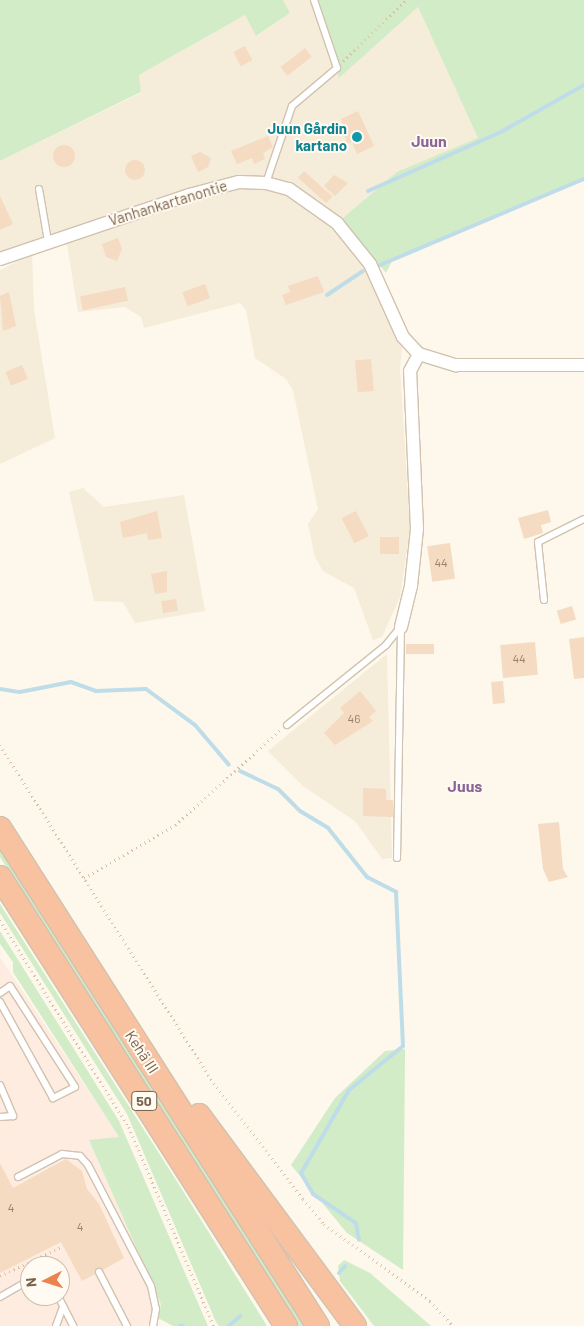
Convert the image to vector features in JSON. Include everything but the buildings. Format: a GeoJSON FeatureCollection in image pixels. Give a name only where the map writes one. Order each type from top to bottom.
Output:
{"type":"FeatureCollection","features":[{"type":"Feature","properties":{"kind":"highway","name":"Kehä III"},"geometry":{"type":"LineString","coordinates":[[0,828],[318,1326]]}},
{"type":"Feature","properties":{"kind":"highway","name":"Kehä III"},"geometry":{"type":"LineString","coordinates":[[0,877],[286,1326]]}},
{"type":"Feature","properties":{"kind":"highway"},"geometry":{"type":"LineString","coordinates":[[126,1028],[186,1097],[355,1326]]}},
{"type":"Feature","properties":{"kind":"street","name":"Vanhankartanontie"},"geometry":{"type":"LineString","coordinates":[[0,259],[48,240],[189,195],[239,182],[266,182],[289,189],[337,223],[370,264],[403,338],[419,354]]}},
{"type":"Feature","properties":{"kind":"street"},"geometry":{"type":"LineString","coordinates":[[401,627],[411,586],[417,529],[410,371],[419,354],[456,365],[584,366]]}},
{"type":"Feature","properties":{"kind":"lane"},"geometry":{"type":"LineString","coordinates":[[266,182],[292,106],[337,68],[314,0]]}},
{"type":"Feature","properties":{"kind":"lane"},"geometry":{"type":"LineString","coordinates":[[39,189],[48,240]]}},
{"type":"Feature","properties":{"kind":"lane"},"geometry":{"type":"LineString","coordinates":[[544,600],[538,542],[584,519]]}},
{"type":"Feature","properties":{"kind":"lane"},"geometry":{"type":"LineString","coordinates":[[287,724],[386,645],[401,627]]}},
{"type":"Feature","properties":{"kind":"lane"},"geometry":{"type":"LineString","coordinates":[[397,858],[401,627]]}},
{"type":"Feature","properties":{"kind":"lane"},"geometry":{"type":"LineString","coordinates":[[0,982],[3,991],[10,986],[75,1087],[53,1098],[0,1002]]}},
{"type":"Feature","properties":{"kind":"lane"},"geometry":{"type":"LineString","coordinates":[[0,1085],[13,1116],[0,1117]]}},
{"type":"Feature","properties":{"kind":"lane"},"geometry":{"type":"LineString","coordinates":[[18,1177],[62,1154],[80,1156],[88,1165],[151,1286],[156,1309],[153,1326]]}},
{"type":"Feature","properties":{"kind":"lane"},"geometry":{"type":"LineString","coordinates":[[99,1272],[127,1326]]}},
{"type":"Feature","properties":{"kind":"lane"},"geometry":{"type":"LineString","coordinates":[[0,1297],[20,1286]]}},
{"type":"Feature","properties":{"kind":"lane"},"geometry":{"type":"LineString","coordinates":[[56,1326],[63,1307]]}},
{"type":"Feature","properties":{"kind":"lane"},"geometry":{"type":"LineString","coordinates":[[63,1307],[73,1326]]}},
{"type":"Feature","properties":{"kind":"path"},"geometry":{"type":"LineString","coordinates":[[337,68],[406,0]]}},
{"type":"Feature","properties":{"kind":"path"},"geometry":{"type":"LineString","coordinates":[[84,878],[175,825],[287,724]]}},
{"type":"Feature","properties":{"kind":"path"},"geometry":{"type":"LineString","coordinates":[[0,745],[214,1083],[303,1199],[324,1224],[430,1301],[453,1326]]}},
{"type":"Feature","properties":{"kind":"path"},"geometry":{"type":"LineString","coordinates":[[0,920],[129,1127],[214,1326]]}},
{"type":"Feature","properties":{"kind":"path"},"geometry":{"type":"LineString","coordinates":[[0,1276],[63,1246]]}},
{"type":"Feature","properties":{"kind":"shaded area"},"geometry":{"type":"Polygon","coordinates":[[[283,0],[314,0],[339,77],[418,7],[479,139],[398,172],[370,264],[403,337],[400,368],[410,530],[400,597],[382,637],[373,640],[354,588],[323,571],[315,557],[308,524],[318,509],[293,390],[286,379],[255,358],[246,310],[240,303],[144,328],[141,317],[125,307],[78,312],[67,244],[179,199],[0,258],[0,161],[141,93],[139,75],[245,15],[257,36],[290,13],[283,0]]]}},
{"type":"Feature","properties":{"kind":"shaded area"},"geometry":{"type":"Polygon","coordinates":[[[32,254],[34,310],[55,438],[0,464],[0,270],[32,254]]]}},
{"type":"Feature","properties":{"kind":"shaded area"},"geometry":{"type":"Polygon","coordinates":[[[83,488],[104,507],[184,495],[205,611],[135,623],[123,602],[94,601],[69,492],[83,488]]]}},
{"type":"Feature","properties":{"kind":"shaded area"},"geometry":{"type":"Polygon","coordinates":[[[387,654],[392,858],[382,859],[356,822],[303,786],[268,751],[387,654]]]}},
{"type":"Feature","properties":{"kind":"shaded area"},"geometry":{"type":"Polygon","coordinates":[[[0,957],[120,1138],[89,1140],[161,1304],[156,1326],[0,1326],[0,957]]]}},
{"type":"Feature","properties":{"kind":"green space"},"geometry":{"type":"Polygon","coordinates":[[[0,0],[283,0],[290,13],[256,36],[245,15],[139,75],[141,92],[0,161],[0,0]]]}},
{"type":"Feature","properties":{"kind":"green space"},"geometry":{"type":"Polygon","coordinates":[[[314,0],[584,0],[584,179],[392,261],[386,273],[342,219],[397,172],[478,138],[418,7],[339,78],[314,0]]]}},
{"type":"Feature","properties":{"kind":"green space"},"geometry":{"type":"Polygon","coordinates":[[[0,848],[306,1326],[298,1326],[0,857],[0,848]]]}},
{"type":"Feature","properties":{"kind":"green space"},"geometry":{"type":"Polygon","coordinates":[[[0,904],[267,1326],[219,1326],[216,1322],[127,1114],[0,913],[0,904]]]}},
{"type":"Feature","properties":{"kind":"green space"},"geometry":{"type":"Polygon","coordinates":[[[0,931],[119,1121],[208,1326],[173,1326],[158,1318],[161,1304],[89,1140],[119,1137],[13,972],[13,962],[0,944],[0,931]]]}},
{"type":"Feature","properties":{"kind":"green space"},"geometry":{"type":"Polygon","coordinates":[[[405,1049],[403,1270],[347,1233],[291,1165],[335,1098],[385,1051],[405,1049]]]}},
{"type":"Feature","properties":{"kind":"green space"},"geometry":{"type":"Polygon","coordinates":[[[344,1260],[370,1273],[431,1326],[374,1326],[340,1281],[338,1266],[344,1260]]]}},
{"type":"Feature","properties":{"kind":"waterway"},"geometry":{"type":"LineString","coordinates":[[368,191],[501,132],[584,85]]}},
{"type":"Feature","properties":{"kind":"waterway"},"geometry":{"type":"LineString","coordinates":[[380,265],[584,179]]}},
{"type":"Feature","properties":{"kind":"waterway"},"geometry":{"type":"LineString","coordinates":[[327,295],[363,271]]}},
{"type":"Feature","properties":{"kind":"waterway"},"geometry":{"type":"LineString","coordinates":[[0,689],[20,692],[71,682],[96,691],[146,689],[195,725],[229,765]]}},
{"type":"Feature","properties":{"kind":"waterway"},"geometry":{"type":"LineString","coordinates":[[240,771],[278,789],[300,811],[328,828],[367,877],[396,892],[403,1046],[349,1090],[301,1173],[313,1194],[356,1223],[359,1240]]}},
{"type":"Feature","properties":{"kind":"waterway"},"geometry":{"type":"LineString","coordinates":[[339,1273],[345,1266]]}},
{"type":"Feature","properties":{"kind":"waterway"},"geometry":{"type":"LineString","coordinates":[[229,1326],[240,1316]]}},
{"type":"Feature","properties":{"kind":"place","name":"Juun Gårdin kartano"},"geometry":{"type":"Point","coordinates":[357,137]}},
{"type":"Feature","properties":{"kind":"district","name":"Juun"},"geometry":{"type":"Point","coordinates":[429,141]}},
{"type":"Feature","properties":{"kind":"district","name":"Juus"},"geometry":{"type":"Point","coordinates":[465,786]}}]}
